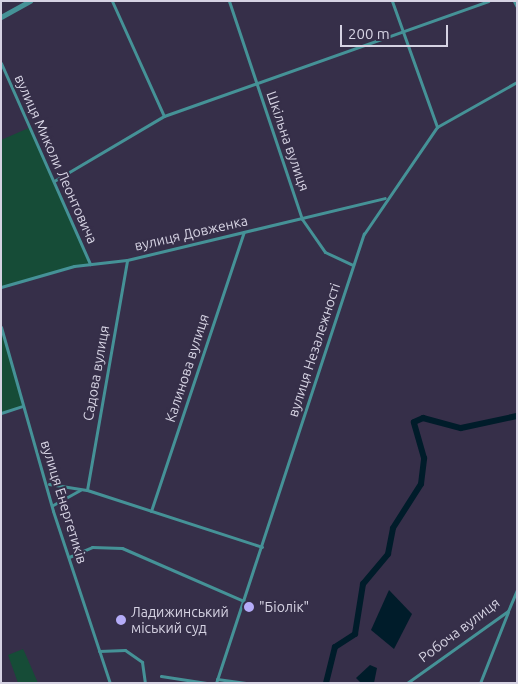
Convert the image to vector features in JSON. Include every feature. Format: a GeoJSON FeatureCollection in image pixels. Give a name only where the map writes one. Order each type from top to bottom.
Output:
{"type":"FeatureCollection","features":[{"type":"Feature","properties":{"kind":"street"},"geometry":{"type":"LineString","coordinates":[[1,17],[30,1]]}},
{"type":"Feature","properties":{"kind":"street"},"geometry":{"type":"LineString","coordinates":[[112,1],[164,116]]}},
{"type":"Feature","properties":{"kind":"street","name":"Шкільна вулиця"},"geometry":{"type":"LineString","coordinates":[[230,1],[302,219],[324,252],[353,265]]}},
{"type":"Feature","properties":{"kind":"street"},"geometry":{"type":"LineString","coordinates":[[392,1],[437,127]]}},
{"type":"Feature","properties":{"kind":"street"},"geometry":{"type":"LineString","coordinates":[[54,181],[164,116],[488,1]]}},
{"type":"Feature","properties":{"kind":"street"},"geometry":{"type":"LineString","coordinates":[[514,1],[517,7]]}},
{"type":"Feature","properties":{"kind":"street","name":"вулиця Миколи Леонтовича"},"geometry":{"type":"LineString","coordinates":[[1,63],[90,264]]}},
{"type":"Feature","properties":{"kind":"street","name":"вулиця Незалежності"},"geometry":{"type":"LineString","coordinates":[[216,681],[244,602],[364,234],[385,198],[437,127],[517,82]]}},
{"type":"Feature","properties":{"kind":"street","name":"вулиця Довженка"},"geometry":{"type":"LineString","coordinates":[[1,287],[90,264],[127,260],[385,198]]}},
{"type":"Feature","properties":{"kind":"street","name":"Калинова вулиця"},"geometry":{"type":"LineString","coordinates":[[151,511],[244,232]]}},
{"type":"Feature","properties":{"kind":"street","name":"Садова вулиця"},"geometry":{"type":"LineString","coordinates":[[84,490],[127,260]]}},
{"type":"Feature","properties":{"kind":"street","name":"вулиця Енергетиків"},"geometry":{"type":"LineString","coordinates":[[1,327],[23,406],[49,484],[68,557],[110,683]]}},
{"type":"Feature","properties":{"kind":"street"},"geometry":{"type":"LineString","coordinates":[[1,413],[23,406]]}},
{"type":"Feature","properties":{"kind":"street"},"geometry":{"type":"LineString","coordinates":[[49,484],[84,490],[262,547]]}},
{"type":"Feature","properties":{"kind":"street"},"geometry":{"type":"LineString","coordinates":[[53,505],[68,493],[84,490]]}},
{"type":"Feature","properties":{"kind":"street"},"geometry":{"type":"LineString","coordinates":[[68,557],[92,547],[122,548],[244,602]]}},
{"type":"Feature","properties":{"kind":"street","name":"Робоча вулиця"},"geometry":{"type":"LineString","coordinates":[[407,683],[508,611],[517,590]]}},
{"type":"Feature","properties":{"kind":"street"},"geometry":{"type":"LineString","coordinates":[[480,683],[508,611]]}},
{"type":"Feature","properties":{"kind":"street"},"geometry":{"type":"LineString","coordinates":[[99,651],[125,650],[142,662],[145,683]]}},
{"type":"Feature","properties":{"kind":"street"},"geometry":{"type":"LineString","coordinates":[[161,676],[206,683]]}},
{"type":"Feature","properties":{"kind":"street"},"geometry":{"type":"LineString","coordinates":[[216,681],[246,683]]}},
{"type":"Feature","properties":{"kind":"green space"},"geometry":{"type":"Polygon","coordinates":[[[31,127],[90,264],[1,287],[1,140],[31,127]]]}},
{"type":"Feature","properties":{"kind":"green space"},"geometry":{"type":"Polygon","coordinates":[[[1,327],[23,406],[1,413],[1,327]]]}},
{"type":"Feature","properties":{"kind":"green space"},"geometry":{"type":"Polygon","coordinates":[[[23,649],[38,683],[18,683],[8,655],[23,649]]]}},
{"type":"Feature","properties":{"kind":"water"},"geometry":{"type":"Polygon","coordinates":[[[389,590],[412,614],[394,649],[371,630],[389,590]]]}},
{"type":"Feature","properties":{"kind":"water"},"geometry":{"type":"Polygon","coordinates":[[[370,665],[377,668],[374,683],[361,683],[356,678],[370,665]]]}},
{"type":"Feature","properties":{"kind":"waterway"},"geometry":{"type":"LineString","coordinates":[[326,683],[335,647],[355,634],[363,584],[388,554],[393,528],[421,484],[424,458],[414,422],[423,418],[461,428],[517,416]]}},
{"type":"Feature","properties":{"kind":"place","name":"\"Біолік\""},"geometry":{"type":"Point","coordinates":[249,607]}},
{"type":"Feature","properties":{"kind":"place","name":"Ладижинський міський суд"},"geometry":{"type":"Point","coordinates":[121,620]}}]}
